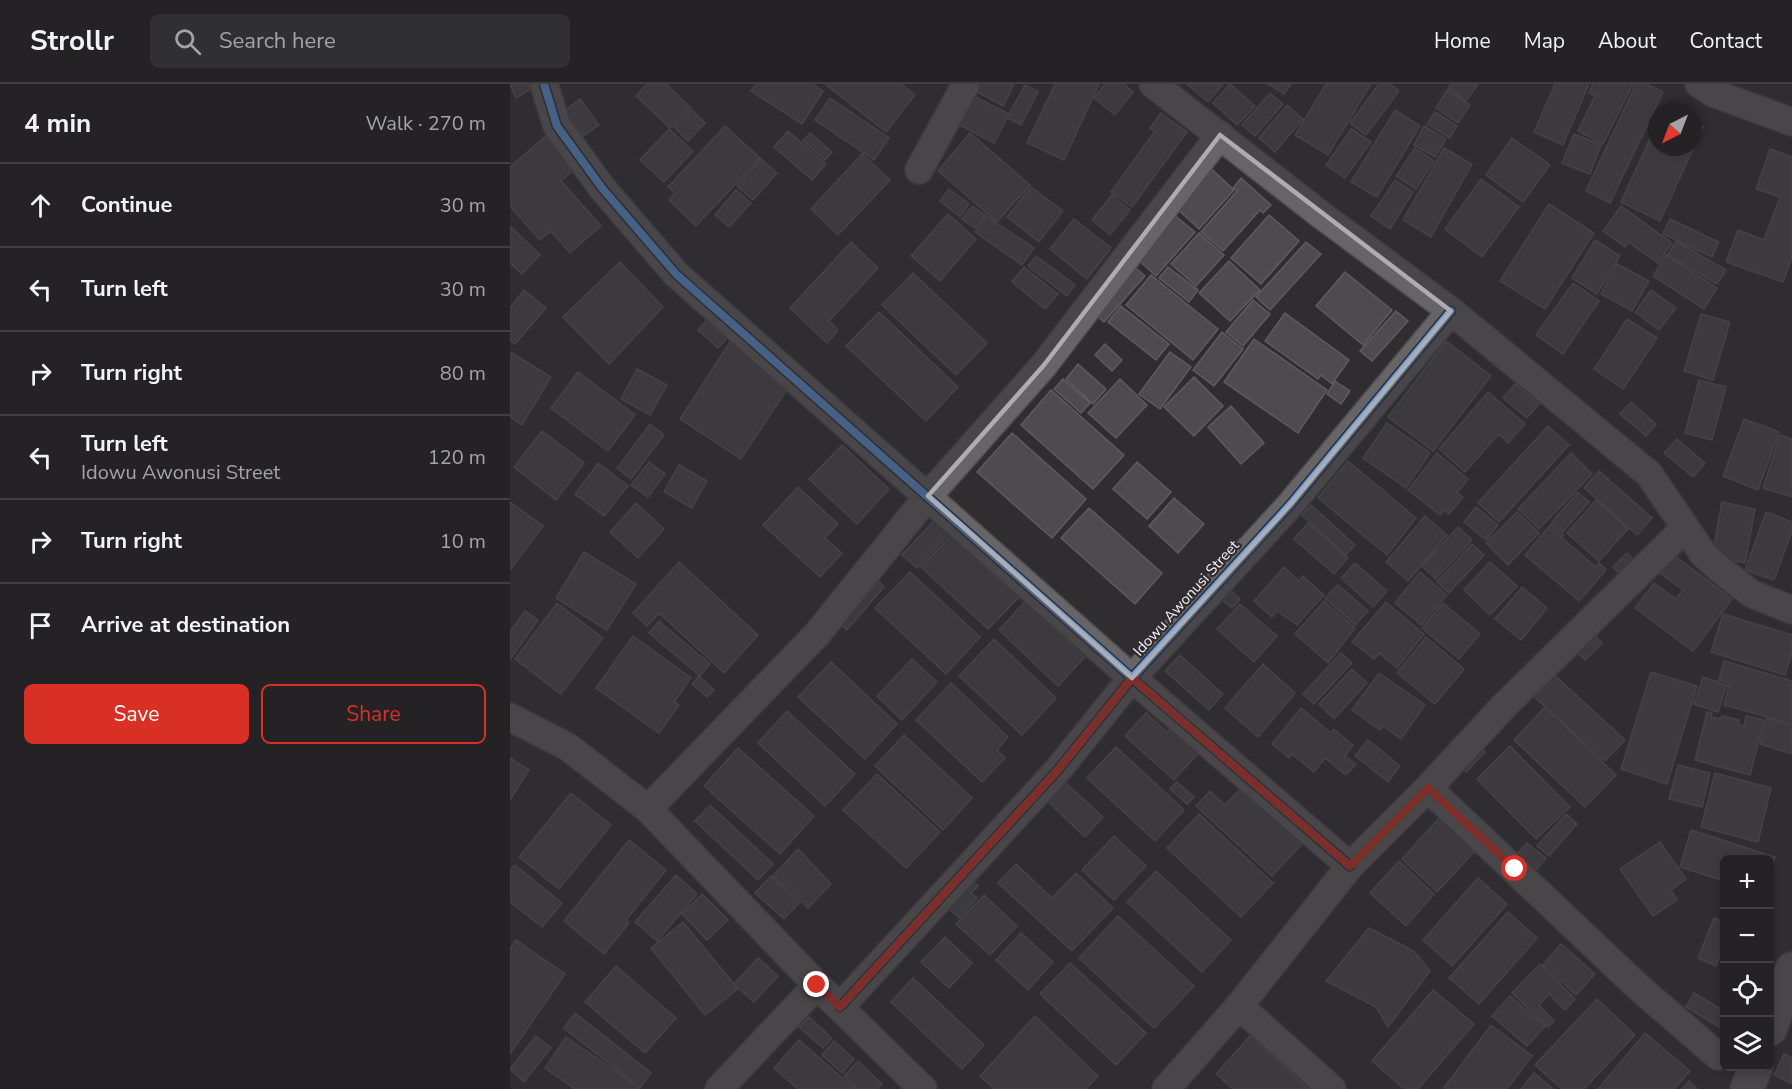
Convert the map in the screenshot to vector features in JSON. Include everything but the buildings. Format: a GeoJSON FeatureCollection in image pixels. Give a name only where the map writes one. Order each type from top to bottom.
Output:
{"type":"FeatureCollection","features":[{"type":"Feature","properties":{"kind":"street"},"geometry":{"type":"LineString","coordinates":[[544,84],[557,126],[602,188],[676,274],[1132,678],[1350,866]]}},
{"type":"Feature","properties":{"kind":"street"},"geometry":{"type":"LineString","coordinates":[[919,170],[966,84]]}},
{"type":"Feature","properties":{"kind":"street"},"geometry":{"type":"LineString","coordinates":[[1153,84],[1320,214],[1451,311],[1649,474],[1704,555],[1752,594],[1792,610]]}},
{"type":"Feature","properties":{"kind":"street"},"geometry":{"type":"LineString","coordinates":[[1710,87],[1792,122]]}},
{"type":"Feature","properties":{"kind":"street"},"geometry":{"type":"LineString","coordinates":[[648,809],[818,633],[928,496],[1044,365],[1220,135]]}},
{"type":"Feature","properties":{"kind":"street","name":"Idowu Awonusi Street"},"geometry":{"type":"LineString","coordinates":[[840,1007],[1057,771],[1132,678],[1290,505],[1451,311]]}},
{"type":"Feature","properties":{"kind":"street"},"geometry":{"type":"LineString","coordinates":[[1166,1089],[1239,1006],[1350,866],[1428,788],[1503,707],[1685,528]]}},
{"type":"Feature","properties":{"kind":"street"},"geometry":{"type":"LineString","coordinates":[[510,717],[568,747],[648,809],[817,985],[923,1089]]}},
{"type":"Feature","properties":{"kind":"street"},"geometry":{"type":"LineString","coordinates":[[1428,788],[1637,986],[1718,1056]]}},
{"type":"Feature","properties":{"kind":"street"},"geometry":{"type":"LineString","coordinates":[[1774,1018],[1792,969]]}},
{"type":"Feature","properties":{"kind":"street"},"geometry":{"type":"LineString","coordinates":[[719,1089],[817,985]]}},
{"type":"Feature","properties":{"kind":"street"},"geometry":{"type":"LineString","coordinates":[[1239,1006],[1332,1089]]}},
{"type":"Feature","properties":{"kind":"street"},"geometry":{"type":"LineString","coordinates":[[1747,1089],[1754,1071]]}},
{"type":"Feature","properties":{"kind":"highlighted area"},"geometry":{"type":"Polygon","coordinates":[[[1220,135],[1451,311],[1290,505],[1132,678],[928,496],[1044,365],[1220,135]]]}},
{"type":"Feature","properties":{"kind":"cycle path"},"geometry":{"type":"LineString","coordinates":[[544,84],[557,126],[602,188],[676,274],[1132,678],[1350,866]]}},
{"type":"Feature","properties":{"kind":"cycle path"},"geometry":{"type":"LineString","coordinates":[[840,1007],[1057,771],[1132,678],[1290,505],[1451,311]]}},
{"type":"Feature","properties":{"kind":"route"},"geometry":{"type":"LineString","coordinates":[[817,985],[840,1007],[1057,771],[1132,678],[1350,866],[1428,788],[1515,869]]}}]}
